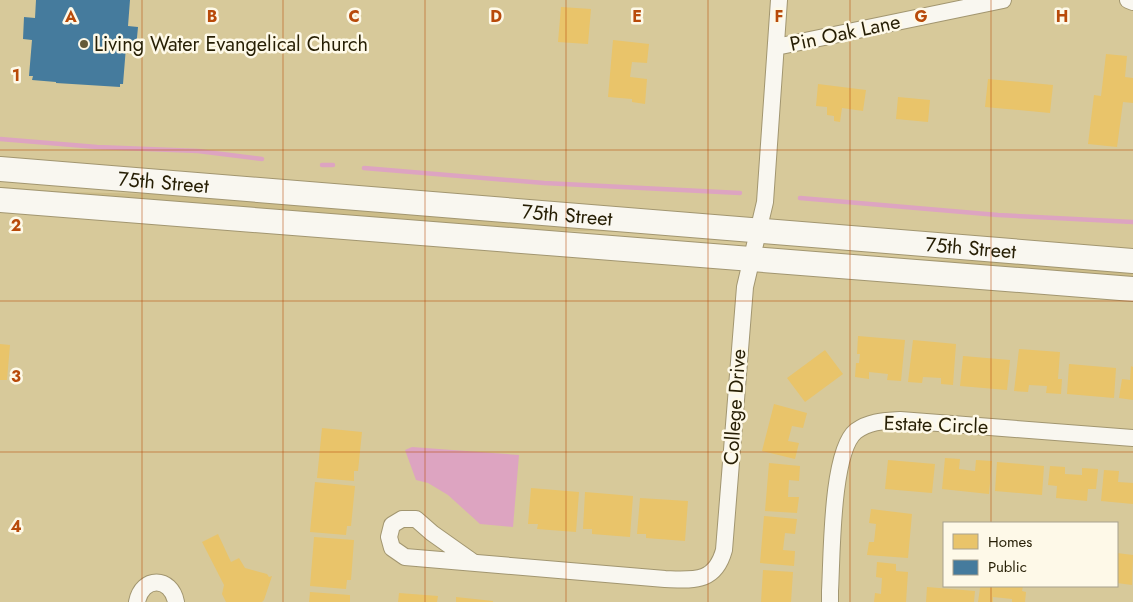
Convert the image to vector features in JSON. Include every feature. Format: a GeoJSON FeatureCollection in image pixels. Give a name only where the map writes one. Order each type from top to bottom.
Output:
{"type":"FeatureCollection","features":[{"type":"Feature","properties":{"kind":"main road","name":"75th Street"},"geometry":{"type":"LineString","coordinates":[[0,169],[1133,261]]}},
{"type":"Feature","properties":{"kind":"main road","name":"75th Street"},"geometry":{"type":"LineString","coordinates":[[0,200],[1133,289]]}},
{"type":"Feature","properties":{"kind":"street","name":"College Drive"},"geometry":{"type":"LineString","coordinates":[[473,562],[432,533],[416,519],[402,519],[392,525],[389,537],[392,548],[405,556],[473,562],[691,580],[701,578],[716,569],[721,561],[724,550],[745,287],[765,202],[779,0]]}},
{"type":"Feature","properties":{"kind":"street","name":"Pin Oak Lane"},"geometry":{"type":"LineString","coordinates":[[776,47],[1003,0]]}},
{"type":"Feature","properties":{"kind":"street"},"geometry":{"type":"LineString","coordinates":[[1128,0],[1133,2]]}},
{"type":"Feature","properties":{"kind":"street","name":"Estate Circle"},"geometry":{"type":"LineString","coordinates":[[830,602],[837,482],[840,464],[847,441],[855,432],[866,425],[879,421],[900,420],[1133,438]]}},
{"type":"Feature","properties":{"kind":"street"},"geometry":{"type":"LineString","coordinates":[[137,602],[139,593],[144,586],[162,583],[175,594],[176,602]]}},
{"type":"Feature","properties":{"kind":"shaded area"},"geometry":{"type":"Polygon","coordinates":[[[0,187],[66,192],[197,195],[631,232],[490,229],[0,191],[0,187]]]}},
{"type":"Feature","properties":{"kind":"shaded area"},"geometry":{"type":"Polygon","coordinates":[[[897,259],[1037,262],[1133,270],[1133,280],[897,259]]]}},
{"type":"Feature","properties":{"kind":"shaded area"},"geometry":{"type":"Polygon","coordinates":[[[412,447],[519,455],[513,527],[480,524],[448,495],[428,483],[416,480],[405,450],[412,447]]]}},
{"type":"Feature","properties":{"kind":"building: Homes"},"geometry":{"type":"Polygon","coordinates":[[[561,7],[591,9],[588,44],[558,42],[561,7]]]}},
{"type":"Feature","properties":{"kind":"building: Homes"},"geometry":{"type":"Polygon","coordinates":[[[613,40],[649,44],[647,63],[632,62],[630,77],[647,79],[645,104],[632,102],[632,99],[608,97],[613,40]]]}},
{"type":"Feature","properties":{"kind":"building: Homes"},"geometry":{"type":"Polygon","coordinates":[[[1106,54],[1127,56],[1125,77],[1133,78],[1133,103],[1123,102],[1117,147],[1088,144],[1094,95],[1101,96],[1106,54]]]}},
{"type":"Feature","properties":{"kind":"building: Homes"},"geometry":{"type":"Polygon","coordinates":[[[988,79],[1053,85],[1050,113],[985,107],[988,79]]]}},
{"type":"Feature","properties":{"kind":"building: Homes"},"geometry":{"type":"Polygon","coordinates":[[[818,84],[866,90],[863,111],[842,108],[840,122],[834,121],[834,116],[827,115],[827,107],[816,106],[818,84]]]}},
{"type":"Feature","properties":{"kind":"building: Homes"},"geometry":{"type":"Polygon","coordinates":[[[898,97],[930,100],[928,122],[896,119],[898,97]]]}},
{"type":"Feature","properties":{"kind":"building: Homes"},"geometry":{"type":"Polygon","coordinates":[[[858,336],[905,340],[901,381],[887,380],[888,374],[869,372],[869,379],[855,377],[856,363],[859,363],[860,354],[857,354],[858,336]]]}},
{"type":"Feature","properties":{"kind":"building: Homes"},"geometry":{"type":"Polygon","coordinates":[[[913,340],[956,344],[953,385],[941,384],[941,378],[923,377],[922,383],[908,382],[913,340]]]}},
{"type":"Feature","properties":{"kind":"building: Homes"},"geometry":{"type":"Polygon","coordinates":[[[0,344],[10,345],[7,380],[0,380],[0,344]]]}},
{"type":"Feature","properties":{"kind":"building: Homes"},"geometry":{"type":"Polygon","coordinates":[[[1019,349],[1060,352],[1058,379],[1062,379],[1061,394],[1046,393],[1047,386],[1029,385],[1028,392],[1014,391],[1019,349]]]}},
{"type":"Feature","properties":{"kind":"building: Homes"},"geometry":{"type":"Polygon","coordinates":[[[825,350],[843,374],[805,402],[787,378],[825,350]]]}},
{"type":"Feature","properties":{"kind":"building: Homes"},"geometry":{"type":"Polygon","coordinates":[[[963,356],[1010,360],[1007,390],[960,386],[963,356]]]}},
{"type":"Feature","properties":{"kind":"building: Homes"},"geometry":{"type":"Polygon","coordinates":[[[1069,364],[1116,368],[1114,398],[1067,394],[1069,364]]]}},
{"type":"Feature","properties":{"kind":"building: Homes"},"geometry":{"type":"Polygon","coordinates":[[[1131,366],[1133,367],[1133,400],[1119,398],[1122,379],[1130,380],[1131,366]]]}},
{"type":"Feature","properties":{"kind":"building: Homes"},"geometry":{"type":"Polygon","coordinates":[[[774,404],[807,413],[803,428],[792,426],[788,441],[799,443],[795,459],[762,451],[774,404]]]}},
{"type":"Feature","properties":{"kind":"building: Homes"},"geometry":{"type":"Polygon","coordinates":[[[322,428],[362,432],[358,471],[354,471],[354,481],[317,478],[322,428]]]}},
{"type":"Feature","properties":{"kind":"building: Homes"},"geometry":{"type":"Polygon","coordinates":[[[945,458],[960,459],[959,469],[975,471],[976,460],[992,461],[989,494],[942,489],[945,458]]]}},
{"type":"Feature","properties":{"kind":"building: Homes"},"geometry":{"type":"Polygon","coordinates":[[[888,460],[935,464],[932,493],[885,489],[888,460]]]}},
{"type":"Feature","properties":{"kind":"building: Homes"},"geometry":{"type":"Polygon","coordinates":[[[997,462],[1044,466],[1042,495],[995,491],[997,462]]]}},
{"type":"Feature","properties":{"kind":"building: Homes"},"geometry":{"type":"Polygon","coordinates":[[[769,463],[800,466],[799,481],[789,480],[788,497],[799,497],[797,513],[765,511],[769,463]]]}},
{"type":"Feature","properties":{"kind":"building: Homes"},"geometry":{"type":"Polygon","coordinates":[[[1050,466],[1065,467],[1065,474],[1082,475],[1082,468],[1098,469],[1096,489],[1088,489],[1087,501],[1056,498],[1057,486],[1048,485],[1050,466]]]}},
{"type":"Feature","properties":{"kind":"building: Homes"},"geometry":{"type":"Polygon","coordinates":[[[1104,470],[1119,471],[1118,482],[1133,483],[1133,504],[1101,501],[1104,470]]]}},
{"type":"Feature","properties":{"kind":"building: Homes"},"geometry":{"type":"Polygon","coordinates":[[[315,482],[355,486],[351,526],[347,526],[346,535],[310,532],[315,482]]]}},
{"type":"Feature","properties":{"kind":"building: Homes"},"geometry":{"type":"Polygon","coordinates":[[[531,488],[579,492],[576,532],[537,529],[538,524],[528,524],[531,488]]]}},
{"type":"Feature","properties":{"kind":"building: Homes"},"geometry":{"type":"Polygon","coordinates":[[[585,492],[633,496],[630,537],[592,534],[592,529],[583,529],[585,492]]]}},
{"type":"Feature","properties":{"kind":"building: Homes"},"geometry":{"type":"Polygon","coordinates":[[[640,498],[688,501],[685,541],[646,538],[646,534],[637,534],[640,498]]]}},
{"type":"Feature","properties":{"kind":"building: Homes"},"geometry":{"type":"Polygon","coordinates":[[[871,509],[912,514],[908,558],[867,555],[869,542],[874,542],[876,524],[869,523],[871,509]]]}},
{"type":"Feature","properties":{"kind":"building: Homes"},"geometry":{"type":"Polygon","coordinates":[[[764,516],[797,519],[795,534],[785,533],[783,550],[795,551],[794,566],[760,563],[764,516]]]}},
{"type":"Feature","properties":{"kind":"building: Homes"},"geometry":{"type":"Polygon","coordinates":[[[218,534],[231,562],[239,558],[245,568],[267,574],[269,577],[272,576],[262,602],[226,602],[222,594],[224,585],[202,542],[218,534]]]}},
{"type":"Feature","properties":{"kind":"building: Homes"},"geometry":{"type":"Polygon","coordinates":[[[314,537],[354,540],[351,580],[347,580],[346,589],[310,586],[314,537]]]}},
{"type":"Feature","properties":{"kind":"building: Homes"},"geometry":{"type":"Polygon","coordinates":[[[1118,553],[1133,555],[1132,585],[1118,583],[1118,553]]]}},
{"type":"Feature","properties":{"kind":"building: Homes"},"geometry":{"type":"Polygon","coordinates":[[[877,562],[896,564],[896,571],[908,572],[906,602],[874,602],[875,593],[881,594],[882,578],[876,577],[877,562]]]}},
{"type":"Feature","properties":{"kind":"building: Homes"},"geometry":{"type":"Polygon","coordinates":[[[763,570],[793,572],[791,602],[761,602],[763,570]]]}},
{"type":"Feature","properties":{"kind":"building: Homes"},"geometry":{"type":"Polygon","coordinates":[[[927,587],[975,591],[974,602],[926,602],[927,587]]]}},
{"type":"Feature","properties":{"kind":"building: Homes"},"geometry":{"type":"Polygon","coordinates":[[[1023,587],[1022,591],[1026,592],[1025,602],[1012,602],[1012,599],[993,597],[993,602],[978,602],[980,588],[1023,587]]]}},
{"type":"Feature","properties":{"kind":"building: Homes"},"geometry":{"type":"Polygon","coordinates":[[[310,592],[350,595],[350,602],[309,602],[310,592]]]}},
{"type":"Feature","properties":{"kind":"building: Homes"},"geometry":{"type":"Polygon","coordinates":[[[399,593],[438,596],[437,602],[398,602],[399,593]]]}},
{"type":"Feature","properties":{"kind":"building: Homes"},"geometry":{"type":"Polygon","coordinates":[[[456,597],[493,601],[493,602],[456,602],[456,597]]]}},
{"type":"Feature","properties":{"kind":"building: Public","name":"Living Water Evangelical Church"},"geometry":{"type":"Polygon","coordinates":[[[36,0],[130,0],[128,26],[138,27],[136,48],[126,47],[123,84],[120,84],[120,87],[32,80],[33,76],[29,76],[32,40],[23,39],[24,17],[35,18],[36,0]]]}},
{"type":"Feature","properties":{"kind":"waterway"},"geometry":{"type":"LineString","coordinates":[[0,139],[97,147],[198,151],[262,159]]}},
{"type":"Feature","properties":{"kind":"waterway"},"geometry":{"type":"LineString","coordinates":[[322,165],[333,165]]}},
{"type":"Feature","properties":{"kind":"waterway"},"geometry":{"type":"LineString","coordinates":[[364,168],[544,183],[740,193]]}},
{"type":"Feature","properties":{"kind":"waterway"},"geometry":{"type":"LineString","coordinates":[[800,198],[998,215],[1133,222]]}},
{"type":"Feature","properties":{"kind":"place","name":"Living Water Evangelical Church"},"geometry":{"type":"Point","coordinates":[84,44]}}]}
